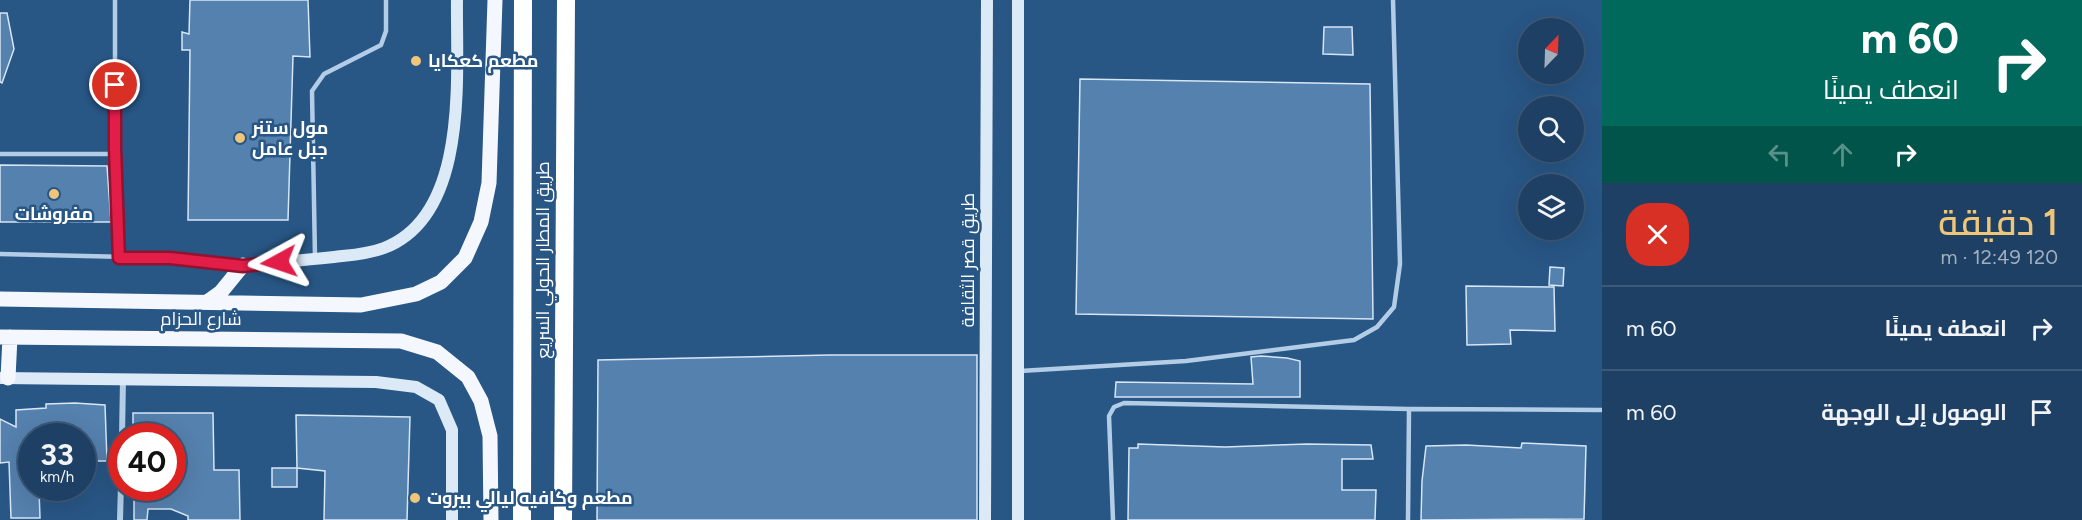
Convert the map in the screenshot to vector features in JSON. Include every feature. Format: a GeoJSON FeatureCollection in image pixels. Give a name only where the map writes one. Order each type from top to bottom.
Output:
{"type":"FeatureCollection","features":[{"type":"Feature","properties":{"kind":"highway","name":"طريق المطار الحولي السريع"},"geometry":{"type":"LineString","coordinates":[[522,520],[523,0]]}},
{"type":"Feature","properties":{"kind":"highway","name":"طريق المطار الحولي السريع"},"geometry":{"type":"LineString","coordinates":[[563,520],[566,0]]}},
{"type":"Feature","properties":{"kind":"main road","name":"شارع الحزام"},"geometry":{"type":"LineString","coordinates":[[0,299],[362,305],[416,294],[441,282],[465,258],[481,222],[489,183],[495,0]]}},
{"type":"Feature","properties":{"kind":"main road"},"geometry":{"type":"LineString","coordinates":[[207,302],[221,291],[243,266]]}},
{"type":"Feature","properties":{"kind":"main road","name":"شارع الحزام"},"geometry":{"type":"LineString","coordinates":[[5,337],[401,341],[437,352],[468,377],[481,401],[490,436],[492,520]]}},
{"type":"Feature","properties":{"kind":"main road"},"geometry":{"type":"LineString","coordinates":[[4,378],[5,337]]}},
{"type":"Feature","properties":{"kind":"street"},"geometry":{"type":"LineString","coordinates":[[243,266],[362,254],[385,248],[406,236],[423,219],[437,198],[452,141],[457,0]]}},
{"type":"Feature","properties":{"kind":"street","name":"طريق قصر الثقافة"},"geometry":{"type":"LineString","coordinates":[[985,520],[987,0]]}},
{"type":"Feature","properties":{"kind":"street"},"geometry":{"type":"LineString","coordinates":[[1018,0],[1018,520]]}},
{"type":"Feature","properties":{"kind":"street"},"geometry":{"type":"LineString","coordinates":[[4,378],[376,382],[417,387],[439,400],[452,430],[452,520]]}},
{"type":"Feature","properties":{"kind":"street"},"geometry":{"type":"LineString","coordinates":[[122,423],[123,379]]}},
{"type":"Feature","properties":{"kind":"street"},"geometry":{"type":"LineString","coordinates":[[120,520],[121,501]]}},
{"type":"Feature","properties":{"kind":"lane"},"geometry":{"type":"LineString","coordinates":[[115,0],[115,154],[119,258]]}},
{"type":"Feature","properties":{"kind":"lane"},"geometry":{"type":"LineString","coordinates":[[315,259],[312,91],[324,74],[381,45],[386,31],[386,0]]}},
{"type":"Feature","properties":{"kind":"lane"},"geometry":{"type":"LineString","coordinates":[[1018,371],[1186,361],[1294,348],[1354,340],[1377,327],[1394,307],[1400,264],[1393,0]]}},
{"type":"Feature","properties":{"kind":"lane"},"geometry":{"type":"LineString","coordinates":[[0,154],[115,154]]}},
{"type":"Feature","properties":{"kind":"lane"},"geometry":{"type":"LineString","coordinates":[[0,254],[170,258],[243,266]]}},
{"type":"Feature","properties":{"kind":"lane"},"geometry":{"type":"LineString","coordinates":[[1113,520],[1109,416],[1114,407],[1124,403],[1409,409],[1602,410]]}},
{"type":"Feature","properties":{"kind":"lane"},"geometry":{"type":"LineString","coordinates":[[1408,520],[1409,409]]}},
{"type":"Feature","properties":{"kind":"building","name":"مول ستنر جبل عامل"},"geometry":{"type":"Polygon","coordinates":[[[190,0],[308,0],[310,57],[293,56],[288,220],[188,220],[190,50],[182,50],[182,32],[189,34],[190,0]]]}},
{"type":"Feature","properties":{"kind":"building"},"geometry":{"type":"Polygon","coordinates":[[[0,13],[7,13],[14,49],[2,83],[0,82],[0,13]]]}},
{"type":"Feature","properties":{"kind":"building"},"geometry":{"type":"Polygon","coordinates":[[[1324,27],[1352,27],[1353,55],[1323,54],[1324,27]]]}},
{"type":"Feature","properties":{"kind":"building"},"geometry":{"type":"Polygon","coordinates":[[[1080,79],[1370,84],[1373,319],[1076,314],[1080,79]]]}},
{"type":"Feature","properties":{"kind":"building","name":"مفروشات"},"geometry":{"type":"Polygon","coordinates":[[[0,165],[107,166],[111,222],[0,222],[0,165]]]}},
{"type":"Feature","properties":{"kind":"building"},"geometry":{"type":"Polygon","coordinates":[[[1550,267],[1564,268],[1563,286],[1549,285],[1550,267]]]}},
{"type":"Feature","properties":{"kind":"building"},"geometry":{"type":"Polygon","coordinates":[[[1466,286],[1554,287],[1555,331],[1510,330],[1511,344],[1467,345],[1466,286]]]}},
{"type":"Feature","properties":{"kind":"building"},"geometry":{"type":"Polygon","coordinates":[[[829,355],[977,355],[977,520],[597,520],[598,360],[829,355]]]}},
{"type":"Feature","properties":{"kind":"building"},"geometry":{"type":"Polygon","coordinates":[[[1261,356],[1300,361],[1300,397],[1115,397],[1116,382],[1253,384],[1251,357],[1261,356]]]}},
{"type":"Feature","properties":{"kind":"building"},"geometry":{"type":"Polygon","coordinates":[[[46,404],[105,405],[107,461],[96,461],[96,423],[18,423],[18,501],[39,501],[40,518],[11,518],[9,462],[0,463],[0,419],[16,427],[16,410],[46,408],[46,404]]]}},
{"type":"Feature","properties":{"kind":"building"},"geometry":{"type":"Polygon","coordinates":[[[133,413],[213,413],[214,470],[239,470],[240,520],[188,520],[188,516],[171,509],[148,509],[147,520],[134,520],[134,501],[186,501],[186,423],[133,423],[133,413]]]}},
{"type":"Feature","properties":{"kind":"building"},"geometry":{"type":"Polygon","coordinates":[[[296,415],[410,417],[407,520],[324,520],[325,471],[297,468],[296,415]]]}},
{"type":"Feature","properties":{"kind":"building"},"geometry":{"type":"Polygon","coordinates":[[[1522,443],[1586,446],[1584,519],[1421,520],[1426,446],[1466,445],[1521,448],[1522,443]]]}},
{"type":"Feature","properties":{"kind":"building"},"geometry":{"type":"Polygon","coordinates":[[[1138,444],[1225,447],[1307,444],[1371,445],[1373,459],[1342,459],[1342,490],[1376,490],[1375,520],[1128,520],[1129,448],[1138,448],[1138,444]]]}},
{"type":"Feature","properties":{"kind":"building"},"geometry":{"type":"Polygon","coordinates":[[[272,468],[297,468],[297,487],[272,487],[272,468]]]}},
{"type":"Feature","properties":{"kind":"place","name":"مطعم كعكايا"},"geometry":{"type":"Point","coordinates":[416,61]}},
{"type":"Feature","properties":{"kind":"place","name":"مول ستنر جبل عامل"},"geometry":{"type":"Point","coordinates":[240,138]}},
{"type":"Feature","properties":{"kind":"place","name":"مفروشات"},"geometry":{"type":"Point","coordinates":[54,194]}},
{"type":"Feature","properties":{"kind":"place","name":"مطعم وكافيه ليالي بيروت"},"geometry":{"type":"Point","coordinates":[415,498]}},
{"type":"Feature","properties":{"kind":"route"},"geometry":{"type":"LineString","coordinates":[[115,85],[119,258],[170,258],[243,266],[279,262]]}}]}
